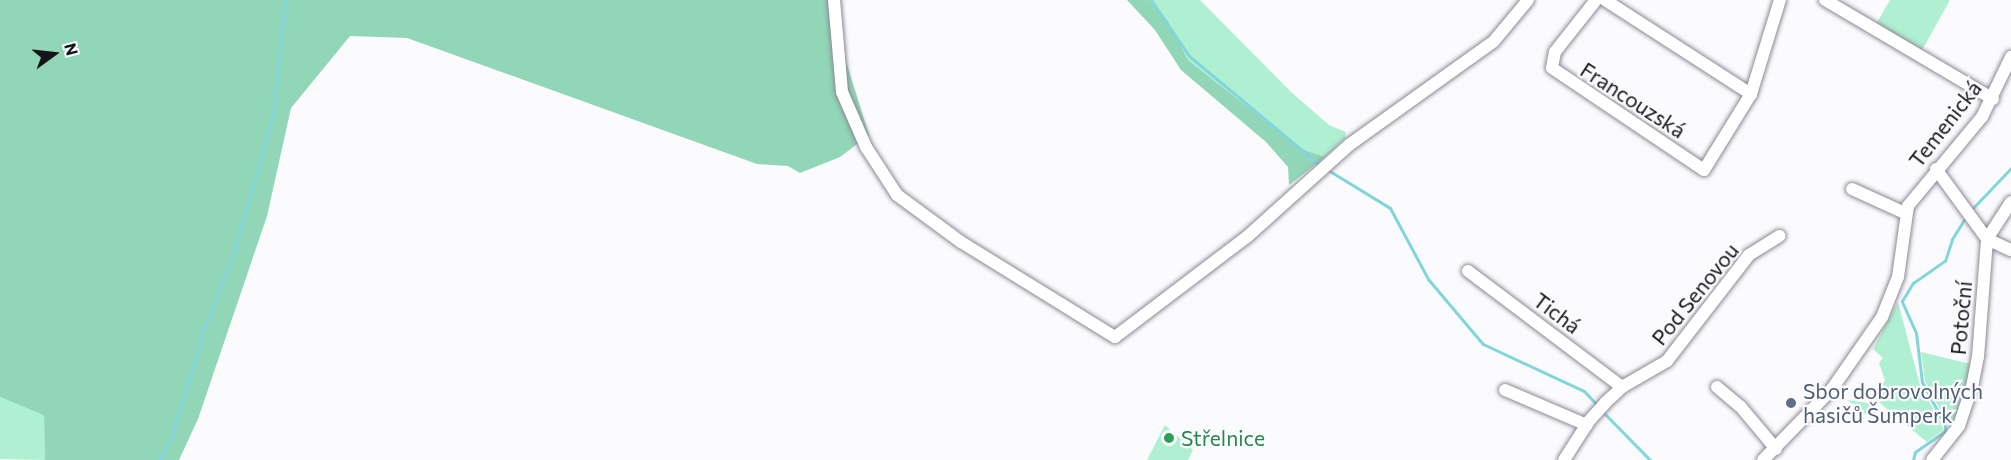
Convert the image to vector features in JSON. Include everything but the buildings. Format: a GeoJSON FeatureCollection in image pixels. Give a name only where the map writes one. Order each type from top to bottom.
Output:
{"type":"FeatureCollection","features":[{"type":"Feature","properties":{"kind":"street"},"geometry":{"type":"LineString","coordinates":[[834,0],[842,92],[866,147],[897,195],[961,242],[1115,337],[1248,236],[1348,146],[1494,41],[1528,0]]}},
{"type":"Feature","properties":{"kind":"street","name":"Francouzská"},"geometry":{"type":"LineString","coordinates":[[1596,0],[1555,51],[1552,68],[1704,170],[1751,94]]}},
{"type":"Feature","properties":{"kind":"street"},"geometry":{"type":"LineString","coordinates":[[1605,0],[1751,94],[1780,0]]}},
{"type":"Feature","properties":{"kind":"street"},"geometry":{"type":"LineString","coordinates":[[1825,0],[1992,99]]}},
{"type":"Feature","properties":{"kind":"street","name":"Temenická"},"geometry":{"type":"LineString","coordinates":[[1762,460],[1832,389],[1882,317],[1898,277],[1905,213],[1913,195],[1992,99],[2011,57]]}},
{"type":"Feature","properties":{"kind":"street"},"geometry":{"type":"LineString","coordinates":[[1936,169],[1969,211],[1987,239],[2011,250]]}},
{"type":"Feature","properties":{"kind":"street"},"geometry":{"type":"LineString","coordinates":[[1852,189],[1905,213]]}},
{"type":"Feature","properties":{"kind":"street","name":"Potoční"},"geometry":{"type":"LineString","coordinates":[[1932,460],[1959,426],[1972,387],[1978,357],[1987,239],[2011,202]]}},
{"type":"Feature","properties":{"kind":"street","name":"Pod Senovou"},"geometry":{"type":"LineString","coordinates":[[1564,460],[1587,425],[1622,387],[1667,361],[1749,255],[1780,236]]}},
{"type":"Feature","properties":{"kind":"street","name":"Tichá"},"geometry":{"type":"LineString","coordinates":[[1468,271],[1622,387]]}},
{"type":"Feature","properties":{"kind":"street"},"geometry":{"type":"LineString","coordinates":[[1717,387],[1740,406],[1776,448]]}},
{"type":"Feature","properties":{"kind":"street"},"geometry":{"type":"LineString","coordinates":[[1505,390],[1587,425]]}},
{"type":"Feature","properties":{"kind":"green space"},"geometry":{"type":"Polygon","coordinates":[[[0,0],[839,0],[846,61],[869,135],[840,157],[800,173],[788,166],[757,164],[407,38],[350,36],[291,108],[267,216],[198,419],[179,460],[45,460],[44,415],[0,397],[0,0]]]}},
{"type":"Feature","properties":{"kind":"green space"},"geometry":{"type":"Polygon","coordinates":[[[1127,0],[1149,0],[1168,21],[1188,60],[1301,149],[1325,157],[1289,185],[1288,167],[1266,142],[1181,70],[1155,30],[1127,0]]]}},
{"type":"Feature","properties":{"kind":"green space"},"geometry":{"type":"Polygon","coordinates":[[[1149,0],[1200,0],[1291,92],[1329,125],[1346,132],[1345,138],[1325,157],[1301,149],[1188,60],[1168,21],[1149,0]]]}},
{"type":"Feature","properties":{"kind":"green space"},"geometry":{"type":"Polygon","coordinates":[[[1890,0],[1950,0],[1921,52],[1876,24],[1890,0]]]}},
{"type":"Feature","properties":{"kind":"green space"},"geometry":{"type":"Polygon","coordinates":[[[1898,302],[1920,385],[1942,425],[1943,430],[1927,442],[1875,399],[1885,380],[1879,363],[1883,358],[1873,349],[1898,302]]]}},
{"type":"Feature","properties":{"kind":"green space"},"geometry":{"type":"Polygon","coordinates":[[[1921,352],[1975,365],[1955,427],[1948,425],[1925,381],[1921,352]]]}},
{"type":"Feature","properties":{"kind":"green space"},"geometry":{"type":"Polygon","coordinates":[[[0,397],[44,414],[45,460],[0,459],[0,397]]]}},
{"type":"Feature","properties":{"kind":"green space"},"geometry":{"type":"Polygon","coordinates":[[[1847,400],[1869,403],[1877,411],[1872,419],[1847,400]]]}},
{"type":"Feature","properties":{"kind":"green space","name":"Střelnice"},"geometry":{"type":"Polygon","coordinates":[[[1165,425],[1193,450],[1188,460],[1147,460],[1165,425]]]}},
{"type":"Feature","properties":{"kind":"waterway"},"geometry":{"type":"LineString","coordinates":[[159,460],[171,438],[206,323],[235,249],[273,114],[285,0]]}},
{"type":"Feature","properties":{"kind":"waterway"},"geometry":{"type":"LineString","coordinates":[[1151,0],[1189,56],[1320,165]]}},
{"type":"Feature","properties":{"kind":"waterway"},"geometry":{"type":"LineString","coordinates":[[1971,210],[2011,168]]}},
{"type":"Feature","properties":{"kind":"waterway"},"geometry":{"type":"LineString","coordinates":[[1328,170],[1390,208],[1428,279],[1483,344],[1584,391],[1599,407]]}},
{"type":"Feature","properties":{"kind":"waterway"},"geometry":{"type":"LineString","coordinates":[[1913,460],[1915,452],[1945,431],[1945,425],[1922,382],[1916,333],[1902,301],[1913,283],[1945,261],[1952,239],[1967,215]]}},
{"type":"Feature","properties":{"kind":"waterway"},"geometry":{"type":"LineString","coordinates":[[1603,412],[1650,460]]}},
{"type":"Feature","properties":{"kind":"place","name":"Sbor dobrovolných hasičů Šumperk"},"geometry":{"type":"Point","coordinates":[1791,403]}},
{"type":"Feature","properties":{"kind":"place","name":"Střelnice"},"geometry":{"type":"Point","coordinates":[1169,438]}}]}
